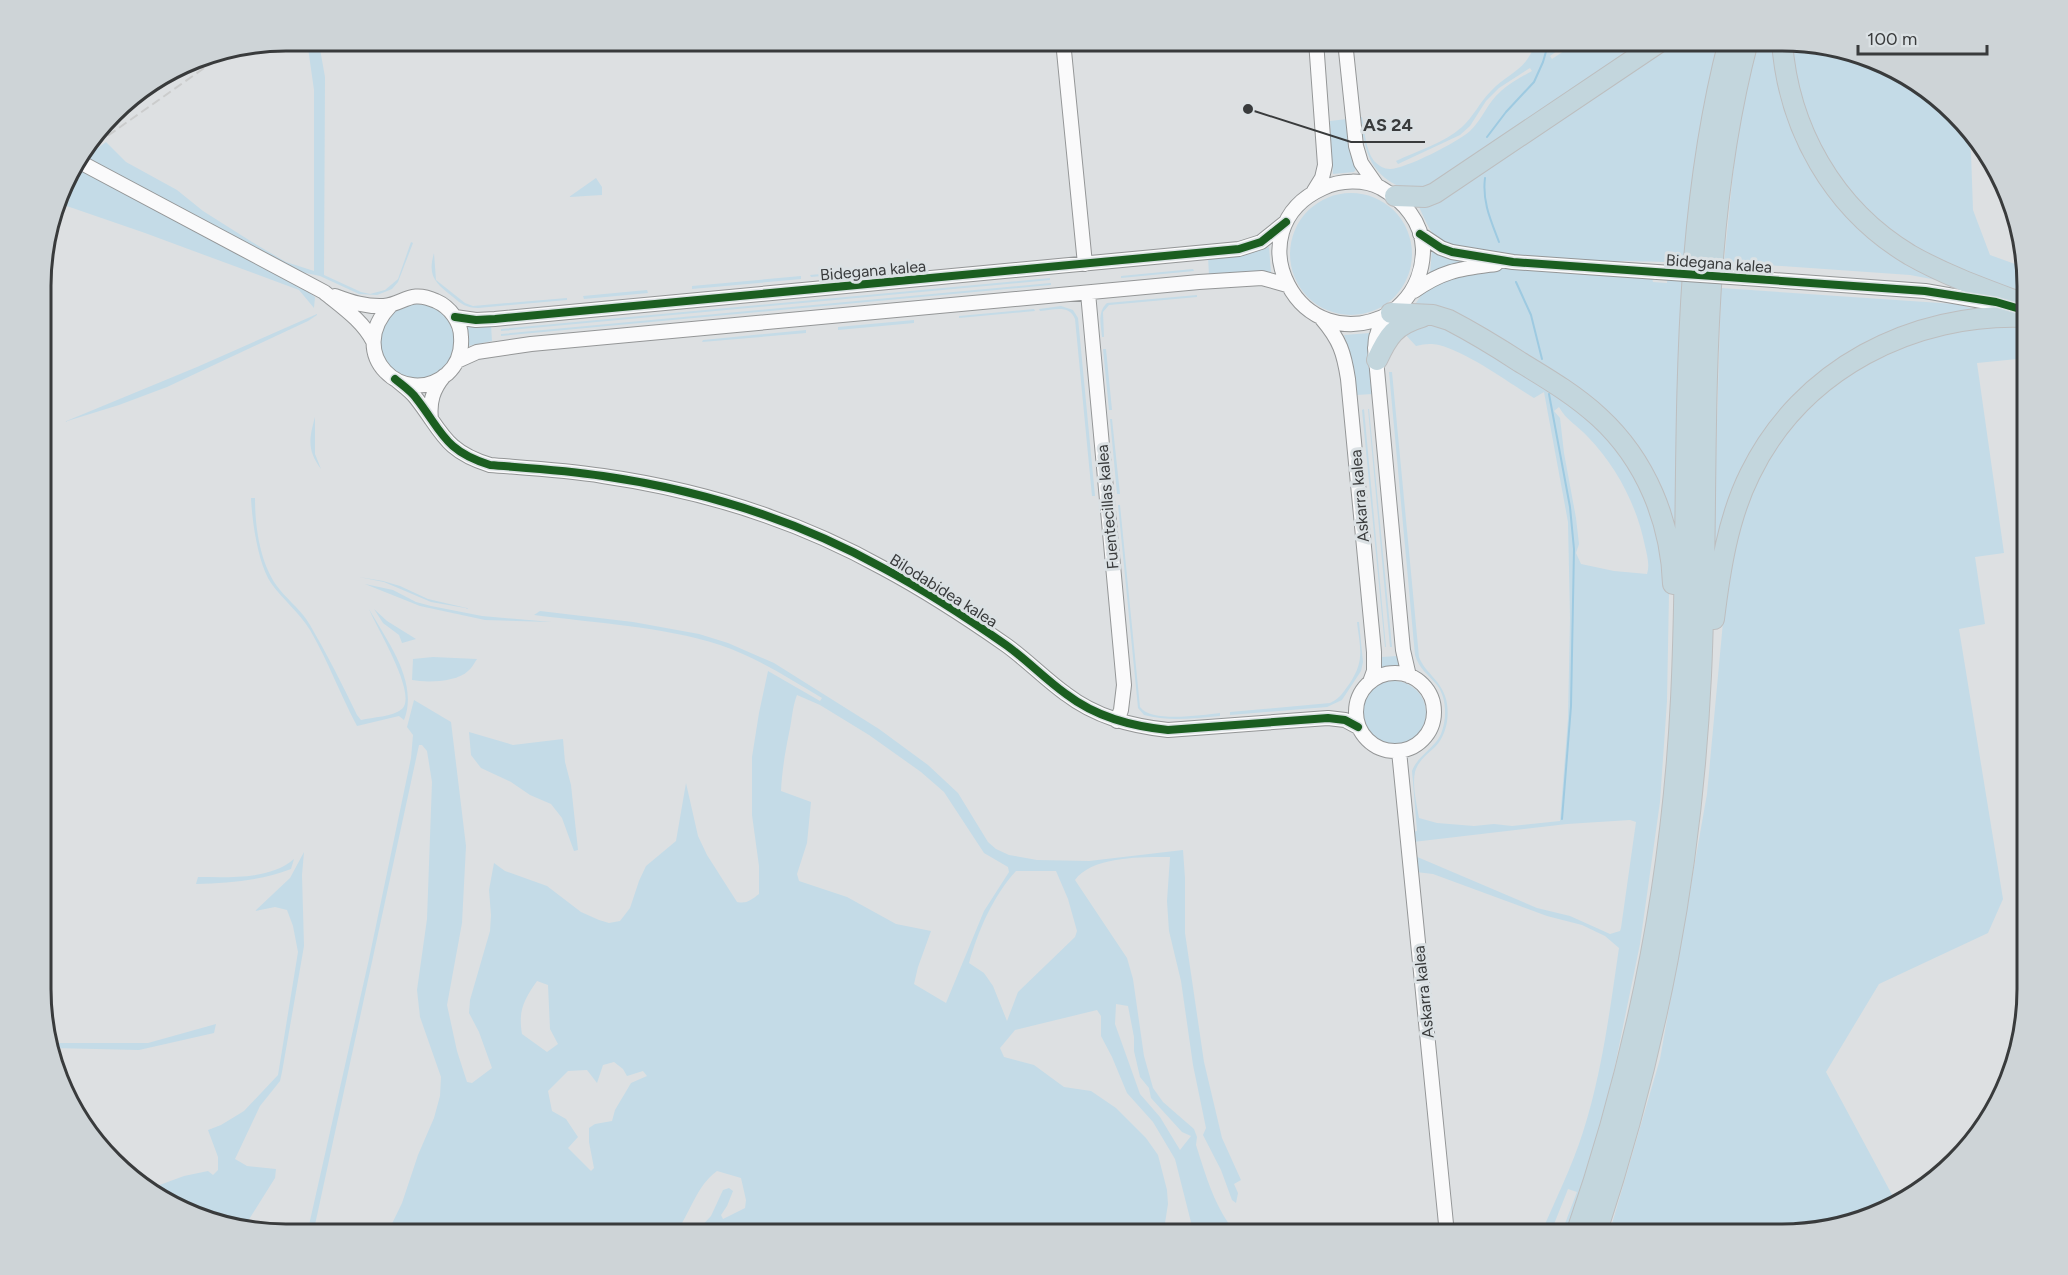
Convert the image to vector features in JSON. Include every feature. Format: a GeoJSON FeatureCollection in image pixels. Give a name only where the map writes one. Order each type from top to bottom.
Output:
{"type":"FeatureCollection","features":[{"type":"Feature","properties":{"kind":"highway"},"geometry":{"type":"LineString","coordinates":[[1395,196],[1425,197],[1435,193],[1645,51]]}},
{"type":"Feature","properties":{"kind":"highway"},"geometry":{"type":"LineString","coordinates":[[1579,1224],[1620,1091],[1650,960],[1668,851],[1682,698],[1691,288],[1702,180],[1710,126],[1726,51]]}},
{"type":"Feature","properties":{"kind":"highway"},"geometry":{"type":"LineString","coordinates":[[1696,762],[1703,621],[1706,381],[1710,285],[1726,141],[1746,51]]}},
{"type":"Feature","properties":{"kind":"highway"},"geometry":{"type":"LineString","coordinates":[[1783,51],[1789,92],[1799,125],[1827,177],[1864,221],[1909,254],[2017,306]]}},
{"type":"Feature","properties":{"kind":"highway"},"geometry":{"type":"LineString","coordinates":[[1599,1224],[1638,1099],[1659,1008],[1678,910],[1719,579],[1736,507],[1749,474],[1783,422],[1823,382],[1843,367],[1893,339],[1951,321],[2017,311]]}},
{"type":"Feature","properties":{"kind":"highway"},"geometry":{"type":"LineString","coordinates":[[1391,313],[1433,315],[1470,331],[1563,388],[1601,418],[1632,457],[1654,496],[1668,536],[1673,566],[1676,651],[1682,698]]}},
{"type":"Feature","properties":{"kind":"highway"},"geometry":{"type":"LineString","coordinates":[[1377,360],[1391,333],[1410,321],[1433,315]]}},
{"type":"Feature","properties":{"kind":"street"},"geometry":{"type":"LineString","coordinates":[[1064,51],[1086,264]]}},
{"type":"Feature","properties":{"kind":"street"},"geometry":{"type":"LineString","coordinates":[[1314,192],[1322,178],[1325,165],[1317,51]]}},
{"type":"Feature","properties":{"kind":"street"},"geometry":{"type":"LineString","coordinates":[[1346,51],[1356,146],[1362,162],[1377,186]]}},
{"type":"Feature","properties":{"kind":"street"},"geometry":{"type":"LineString","coordinates":[[84,165],[324,292],[360,305],[390,305]]}},
{"type":"Feature","properties":{"kind":"street"},"geometry":{"type":"LineString","coordinates":[[1361,182],[1377,186],[1395,196],[1415,220],[1420,234],[1423,259],[1416,283],[1410,294],[1391,313],[1369,322],[1338,323],[1321,318],[1301,304],[1287,285],[1281,270],[1279,254],[1286,222],[1293,210],[1314,192],[1329,185],[1361,182]]}},
{"type":"Feature","properties":{"kind":"street","name":"Bidegana kalea"},"geometry":{"type":"LineString","coordinates":[[455,317],[476,320],[495,319],[1248,247],[1261,242],[1286,222]]}},
{"type":"Feature","properties":{"kind":"street","name":"Bidegana kalea"},"geometry":{"type":"LineString","coordinates":[[1420,234],[1441,248],[1452,252],[1513,262],[1925,291],[2017,308]]}},
{"type":"Feature","properties":{"kind":"street","name":"Bidegana kalea"},"geometry":{"type":"LineString","coordinates":[[1410,294],[1440,274],[1452,270],[1513,262]]}},
{"type":"Feature","properties":{"kind":"street"},"geometry":{"type":"LineString","coordinates":[[457,361],[477,352],[520,345],[1253,278],[1270,279],[1287,285]]}},
{"type":"Feature","properties":{"kind":"street"},"geometry":{"type":"LineString","coordinates":[[324,292],[357,319],[373,341]]}},
{"type":"Feature","properties":{"kind":"street","name":"Fuentecillas kalea"},"geometry":{"type":"LineString","coordinates":[[1088,293],[1124,685],[1117,721]]}},
{"type":"Feature","properties":{"kind":"street"},"geometry":{"type":"LineString","coordinates":[[431,421],[432,397],[436,386],[457,361],[462,346],[461,331],[455,317],[438,301],[427,297],[406,297],[390,305],[381,315],[375,327],[373,341],[375,356],[383,369],[395,379],[415,385],[436,381],[445,375]]}},
{"type":"Feature","properties":{"kind":"street","name":"Askarra kalea"},"geometry":{"type":"LineString","coordinates":[[1391,313],[1377,333],[1377,360],[1403,650],[1409,676]]}},
{"type":"Feature","properties":{"kind":"street","name":"Askarra kalea"},"geometry":{"type":"LineString","coordinates":[[1321,318],[1342,349],[1347,380],[1374,652],[1374,671],[1370,682]]}},
{"type":"Feature","properties":{"kind":"street","name":"Bilodabidea kalea"},"geometry":{"type":"LineString","coordinates":[[395,379],[415,396],[449,444],[476,460],[490,465],[576,472],[676,490],[720,501],[834,544],[880,566],[946,604],[1011,649],[1068,696],[1117,721],[1167,730],[1328,718],[1345,720],[1358,727]]}},
{"type":"Feature","properties":{"kind":"street"},"geometry":{"type":"LineString","coordinates":[[1389,674],[1409,676],[1420,682],[1428,692],[1433,704],[1433,717],[1429,729],[1422,740],[1411,747],[1399,750],[1379,747],[1363,735],[1358,727],[1356,712],[1358,698],[1370,682],[1389,674]]}},
{"type":"Feature","properties":{"kind":"street","name":"Bilodabidea kalea"},"geometry":{"type":"LineString","coordinates":[[1328,718],[1358,698]]}},
{"type":"Feature","properties":{"kind":"street","name":"Askarra kalea"},"geometry":{"type":"LineString","coordinates":[[1399,750],[1447,1224]]}},
{"type":"Feature","properties":{"kind":"shaded area"},"geometry":{"type":"Polygon","coordinates":[[[308,51],[320,51],[325,77],[324,275],[361,292],[370,294],[385,290],[398,279],[411,242],[413,243],[398,282],[392,289],[377,295],[359,294],[320,276],[301,272],[278,261],[288,277],[315,297],[314,308],[299,290],[65,205],[82,168],[94,150],[106,142],[126,162],[177,190],[203,211],[252,242],[286,262],[314,271],[314,90],[308,51]]]}},
{"type":"Feature","properties":{"kind":"shaded area"},"geometry":{"type":"Polygon","coordinates":[[[1532,51],[1557,51],[1550,56],[1552,59],[1564,51],[1637,51],[1428,190],[1400,187],[1389,181],[1375,167],[1366,149],[1360,117],[1362,117],[1369,151],[1374,161],[1384,168],[1397,168],[1455,142],[1470,131],[1496,96],[1504,88],[1532,71],[1530,68],[1499,88],[1486,101],[1470,126],[1460,135],[1398,164],[1396,161],[1455,133],[1470,119],[1491,91],[1527,59],[1532,51]]]}},
{"type":"Feature","properties":{"kind":"shaded area"},"geometry":{"type":"Polygon","coordinates":[[[1652,51],[1718,51],[1697,157],[1687,228],[1681,308],[1676,546],[1616,428],[1414,306],[1424,291],[1438,281],[1477,272],[1510,268],[1652,278],[1653,282],[1667,283],[1668,262],[1548,258],[1480,252],[1455,247],[1435,237],[1418,205],[1652,51]]]}},
{"type":"Feature","properties":{"kind":"shaded area"},"geometry":{"type":"Polygon","coordinates":[[[1755,51],[1779,51],[1828,190],[1968,286],[1910,275],[1724,262],[1739,114],[1755,51]]]}},
{"type":"Feature","properties":{"kind":"shaded area"},"geometry":{"type":"Polygon","coordinates":[[[1791,52],[1813,53],[1858,63],[1900,82],[1925,99],[1969,143],[1973,210],[1990,255],[2016,264],[2017,292],[1925,257],[1854,202],[1811,136],[1791,52]]]}},
{"type":"Feature","properties":{"kind":"shaded area"},"geometry":{"type":"Polygon","coordinates":[[[1347,119],[1350,153],[1356,169],[1354,172],[1333,174],[1330,121],[1347,119]]]}},
{"type":"Feature","properties":{"kind":"shaded area"},"geometry":{"type":"Polygon","coordinates":[[[596,178],[602,187],[602,195],[569,197],[596,178]]]}},
{"type":"Feature","properties":{"kind":"shaded area"},"geometry":{"type":"Polygon","coordinates":[[[1351,193],[1374,198],[1385,203],[1394,211],[1402,220],[1407,231],[1412,254],[1407,277],[1402,288],[1394,297],[1385,305],[1374,310],[1351,315],[1328,310],[1317,305],[1308,297],[1300,288],[1295,277],[1290,254],[1295,231],[1300,220],[1308,211],[1317,203],[1328,198],[1351,193]]]}},
{"type":"Feature","properties":{"kind":"shaded area"},"geometry":{"type":"Polygon","coordinates":[[[1269,247],[1271,272],[1209,275],[1208,257],[1250,253],[1269,247]]]}},
{"type":"Feature","properties":{"kind":"shaded area"},"geometry":{"type":"Polygon","coordinates":[[[1432,249],[1474,260],[1430,274],[1432,249]]]}},
{"type":"Feature","properties":{"kind":"shaded area"},"geometry":{"type":"Polygon","coordinates":[[[434,253],[436,280],[465,303],[473,306],[567,298],[567,300],[478,308],[467,306],[459,302],[434,279],[432,261],[434,253]]]}},
{"type":"Feature","properties":{"kind":"shaded area"},"geometry":{"type":"Polygon","coordinates":[[[889,268],[889,270],[811,277],[810,275],[889,268]]]}},
{"type":"Feature","properties":{"kind":"shaded area"},"geometry":{"type":"Polygon","coordinates":[[[1193,269],[1194,271],[1121,278],[1121,276],[1193,269]]]}},
{"type":"Feature","properties":{"kind":"shaded area"},"geometry":{"type":"Polygon","coordinates":[[[801,276],[801,279],[692,289],[692,286],[801,276]]]}},
{"type":"Feature","properties":{"kind":"shaded area"},"geometry":{"type":"Polygon","coordinates":[[[1050,278],[1050,280],[501,331],[501,329],[1050,278]]]}},
{"type":"Feature","properties":{"kind":"shaded area"},"geometry":{"type":"Polygon","coordinates":[[[1051,283],[1051,285],[501,336],[501,334],[1051,283]]]}},
{"type":"Feature","properties":{"kind":"shaded area"},"geometry":{"type":"Polygon","coordinates":[[[1721,288],[1955,304],[1984,311],[1927,319],[1879,336],[1832,365],[1793,398],[1713,561],[1721,288]]]}},
{"type":"Feature","properties":{"kind":"shaded area"},"geometry":{"type":"Polygon","coordinates":[[[647,290],[648,293],[584,299],[583,296],[647,290]]]}},
{"type":"Feature","properties":{"kind":"shaded area"},"geometry":{"type":"Polygon","coordinates":[[[1197,295],[1197,297],[1109,305],[1103,312],[1104,337],[1102,337],[1101,315],[1107,303],[1197,295]]]}},
{"type":"Feature","properties":{"kind":"shaded area"},"geometry":{"type":"Polygon","coordinates":[[[410,304],[424,304],[438,310],[448,320],[454,334],[452,355],[438,372],[424,378],[410,378],[396,372],[386,362],[380,348],[380,334],[386,320],[396,310],[410,304]]]}},
{"type":"Feature","properties":{"kind":"shaded area"},"geometry":{"type":"Polygon","coordinates":[[[1061,306],[1073,310],[1078,318],[1095,496],[1092,496],[1075,319],[1069,311],[1056,309],[1040,311],[1039,309],[1061,306]]]}},
{"type":"Feature","properties":{"kind":"shaded area"},"geometry":{"type":"Polygon","coordinates":[[[1034,309],[1035,311],[959,318],[959,316],[1034,309]]]}},
{"type":"Feature","properties":{"kind":"shaded area"},"geometry":{"type":"Polygon","coordinates":[[[317,314],[308,321],[167,387],[64,422],[197,367],[317,314]]]}},
{"type":"Feature","properties":{"kind":"shaded area"},"geometry":{"type":"Polygon","coordinates":[[[914,320],[914,323],[838,330],[838,327],[914,320]]]}},
{"type":"Feature","properties":{"kind":"shaded area"},"geometry":{"type":"Polygon","coordinates":[[[1432,324],[1446,326],[1577,406],[1625,455],[1653,509],[1669,593],[1667,701],[1660,802],[1640,944],[1611,1085],[1571,1224],[1565,1224],[1577,1192],[1568,1189],[1554,1224],[1545,1224],[1574,1158],[1590,1110],[1605,1041],[1619,948],[1605,936],[1582,925],[1547,916],[1433,874],[1416,872],[1415,856],[1537,908],[1570,916],[1610,934],[1620,931],[1621,928],[1636,822],[1630,820],[1567,824],[1413,842],[1413,832],[1417,831],[1412,771],[1441,734],[1445,709],[1440,690],[1421,668],[1415,655],[1389,372],[1392,372],[1419,657],[1444,692],[1448,712],[1442,737],[1416,768],[1414,789],[1419,818],[1437,823],[1474,826],[1494,824],[1512,826],[1560,821],[1568,719],[1570,618],[1568,522],[1544,392],[1534,398],[1463,354],[1439,345],[1416,346],[1403,332],[1412,327],[1432,324]],[[1559,407],[1554,411],[1560,418],[1576,518],[1579,544],[1576,553],[1581,564],[1614,571],[1647,574],[1648,560],[1637,516],[1617,474],[1598,449],[1559,407]]]}},
{"type":"Feature","properties":{"kind":"shaded area"},"geometry":{"type":"Polygon","coordinates":[[[466,325],[491,325],[492,341],[468,346],[469,335],[466,325]]]}},
{"type":"Feature","properties":{"kind":"shaded area"},"geometry":{"type":"Polygon","coordinates":[[[2017,325],[2017,359],[1977,363],[2004,553],[1975,557],[1985,624],[1959,629],[2003,899],[1988,933],[1879,984],[1826,1072],[1893,1197],[1858,1212],[1813,1222],[1612,1224],[1660,1059],[1707,794],[1727,579],[1740,511],[1776,444],[1821,393],[1894,345],[1959,328],[2017,325]]]}},
{"type":"Feature","properties":{"kind":"shaded area"},"geometry":{"type":"Polygon","coordinates":[[[806,330],[806,333],[702,342],[703,340],[806,330]]]}},
{"type":"Feature","properties":{"kind":"shaded area"},"geometry":{"type":"Polygon","coordinates":[[[1370,333],[1369,353],[1373,394],[1356,395],[1352,359],[1344,335],[1370,333]]]}},
{"type":"Feature","properties":{"kind":"shaded area"},"geometry":{"type":"Polygon","coordinates":[[[1103,349],[1106,349],[1112,410],[1109,410],[1103,349]]]}},
{"type":"Feature","properties":{"kind":"shaded area"},"geometry":{"type":"Polygon","coordinates":[[[1364,409],[1386,647],[1362,410],[1364,409]]]}},
{"type":"Feature","properties":{"kind":"shaded area"},"geometry":{"type":"Polygon","coordinates":[[[1369,409],[1392,647],[1390,647],[1369,409]]]}},
{"type":"Feature","properties":{"kind":"shaded area"},"geometry":{"type":"Polygon","coordinates":[[[315,417],[315,454],[321,469],[313,456],[310,444],[315,417]]]}},
{"type":"Feature","properties":{"kind":"shaded area"},"geometry":{"type":"Polygon","coordinates":[[[1110,419],[1112,419],[1120,494],[1117,494],[1110,419]]]}},
{"type":"Feature","properties":{"kind":"shaded area"},"geometry":{"type":"Polygon","coordinates":[[[251,498],[255,498],[260,546],[268,570],[280,590],[310,625],[357,715],[361,720],[388,715],[402,709],[405,701],[405,690],[394,660],[369,609],[392,648],[404,677],[408,706],[404,720],[399,716],[357,726],[310,630],[266,575],[256,542],[251,498]]]}},
{"type":"Feature","properties":{"kind":"shaded area"},"geometry":{"type":"Polygon","coordinates":[[[1118,505],[1120,505],[1140,707],[1155,715],[1190,716],[1220,713],[1220,716],[1163,718],[1144,715],[1138,708],[1118,505]]]}},
{"type":"Feature","properties":{"kind":"shaded area"},"geometry":{"type":"Polygon","coordinates":[[[359,577],[383,581],[428,599],[471,609],[431,602],[384,582],[359,577]]]}},
{"type":"Feature","properties":{"kind":"shaded area"},"geometry":{"type":"Polygon","coordinates":[[[365,584],[393,590],[416,602],[431,606],[482,616],[552,622],[485,620],[420,606],[365,584]]]}},
{"type":"Feature","properties":{"kind":"shaded area"},"geometry":{"type":"Polygon","coordinates":[[[374,609],[387,621],[416,639],[402,643],[399,635],[383,623],[374,609]]]}},
{"type":"Feature","properties":{"kind":"shaded area"},"geometry":{"type":"Polygon","coordinates":[[[540,611],[633,622],[699,634],[728,643],[774,663],[879,729],[928,765],[958,793],[988,842],[1009,855],[1037,860],[1089,861],[1183,850],[1185,933],[1204,1062],[1222,1138],[1241,1180],[1234,1184],[1238,1193],[1236,1203],[1232,1200],[1221,1170],[1203,1135],[1206,1128],[1193,1065],[1181,981],[1169,931],[1167,901],[1170,857],[1133,858],[1105,862],[1083,872],[1075,880],[1127,958],[1133,979],[1144,1056],[1153,1088],[1163,1102],[1194,1129],[1197,1137],[1196,1145],[1212,1192],[1229,1224],[1191,1224],[1175,1159],[1153,1122],[1127,1093],[1101,1036],[1101,1016],[1097,1010],[1015,1030],[1000,1048],[1004,1057],[1034,1065],[1064,1087],[1091,1091],[1116,1108],[1146,1138],[1158,1155],[1167,1190],[1165,1224],[704,1224],[711,1216],[723,1190],[729,1188],[733,1191],[721,1215],[723,1219],[745,1208],[746,1200],[741,1178],[717,1171],[698,1192],[681,1224],[392,1224],[434,1118],[440,1096],[441,1077],[420,1017],[417,990],[427,919],[432,782],[427,751],[419,745],[315,1224],[309,1224],[369,959],[411,758],[413,735],[407,727],[414,700],[451,722],[466,846],[462,923],[447,1005],[457,1051],[467,1082],[472,1083],[492,1068],[479,1032],[469,1013],[470,1000],[490,931],[489,890],[494,863],[505,871],[547,886],[581,912],[609,923],[620,921],[630,908],[646,866],[676,841],[686,783],[698,836],[707,855],[737,902],[746,902],[759,894],[759,866],[752,815],[752,757],[768,671],[820,701],[822,698],[760,662],[720,645],[675,633],[534,615],[540,611]],[[797,695],[785,755],[781,791],[811,802],[807,843],[797,874],[799,881],[847,897],[896,924],[931,931],[914,984],[946,1003],[984,911],[1009,872],[1008,867],[984,853],[944,792],[921,772],[869,735],[820,705],[797,695]],[[1016,871],[1000,891],[987,914],[969,963],[984,973],[993,986],[1007,1021],[1018,992],[1075,937],[1077,931],[1068,899],[1056,871],[1016,871]],[[537,981],[525,1000],[522,1012],[522,1034],[547,1052],[558,1044],[550,1029],[548,985],[537,981]],[[1116,1004],[1115,1024],[1140,1094],[1160,1117],[1180,1150],[1191,1136],[1182,1132],[1151,1098],[1149,1088],[1140,1077],[1128,1006],[1116,1004]],[[614,1062],[603,1065],[597,1083],[587,1070],[568,1071],[548,1091],[552,1111],[566,1119],[578,1137],[568,1148],[591,1171],[594,1168],[589,1128],[595,1124],[612,1121],[615,1110],[631,1083],[647,1076],[643,1071],[627,1076],[623,1069],[614,1062]]]}},
{"type":"Feature","properties":{"kind":"shaded area"},"geometry":{"type":"Polygon","coordinates":[[[1357,622],[1359,622],[1363,662],[1361,671],[1342,700],[1327,707],[1230,715],[1230,712],[1330,703],[1337,699],[1355,675],[1360,660],[1357,622]]]}},
{"type":"Feature","properties":{"kind":"shaded area"},"geometry":{"type":"Polygon","coordinates":[[[1398,656],[1399,667],[1382,668],[1381,657],[1398,656]]]}},
{"type":"Feature","properties":{"kind":"shaded area"},"geometry":{"type":"Polygon","coordinates":[[[433,657],[477,659],[469,670],[457,677],[433,681],[412,680],[413,659],[433,657]]]}},
{"type":"Feature","properties":{"kind":"shaded area"},"geometry":{"type":"Polygon","coordinates":[[[1388,681],[1400,681],[1417,690],[1424,701],[1426,713],[1424,725],[1417,736],[1400,745],[1388,745],[1376,740],[1367,731],[1362,719],[1362,707],[1367,695],[1376,686],[1388,681]]]}},
{"type":"Feature","properties":{"kind":"shaded area"},"geometry":{"type":"Polygon","coordinates":[[[469,732],[513,745],[563,739],[578,850],[574,851],[562,818],[551,804],[481,768],[471,755],[469,732]]]}},
{"type":"Feature","properties":{"kind":"shaded area"},"geometry":{"type":"Polygon","coordinates":[[[304,852],[302,875],[304,946],[280,1081],[260,1106],[235,1159],[247,1166],[276,1169],[275,1178],[248,1221],[210,1212],[158,1186],[184,1176],[208,1171],[213,1175],[218,1170],[218,1157],[208,1130],[244,1111],[278,1075],[298,952],[287,910],[275,907],[255,911],[290,878],[304,852]]]}},
{"type":"Feature","properties":{"kind":"shaded area"},"geometry":{"type":"Polygon","coordinates":[[[294,859],[291,869],[268,876],[232,882],[196,884],[198,877],[249,876],[273,871],[294,859]]]}},
{"type":"Feature","properties":{"kind":"shaded area"},"geometry":{"type":"Polygon","coordinates":[[[216,1024],[214,1033],[139,1050],[59,1048],[58,1043],[148,1043],[216,1024]]]}},
{"type":"Feature","properties":{"kind":"waterway"},"geometry":{"type":"LineString","coordinates":[[1487,137],[1534,82],[1546,51]]}},
{"type":"Feature","properties":{"kind":"waterway"},"geometry":{"type":"LineString","coordinates":[[1485,178],[1486,203],[1499,242]]}},
{"type":"Feature","properties":{"kind":"waterway"},"geometry":{"type":"LineString","coordinates":[[1516,282],[1531,315],[1542,359]]}},
{"type":"Feature","properties":{"kind":"waterway"},"geometry":{"type":"LineString","coordinates":[[1549,394],[1570,507],[1574,549],[1571,706],[1562,819]]}},
{"type":"Feature","properties":{"kind":"railway"},"geometry":{"type":"LineString","coordinates":[[101,140],[212,62]]}},
{"type":"Feature","properties":{"kind":"cycle path"},"geometry":{"type":"LineString","coordinates":[[455,317],[476,320],[495,319],[1239,249],[1261,242],[1286,222]]}},
{"type":"Feature","properties":{"kind":"cycle path"},"geometry":{"type":"LineString","coordinates":[[1420,234],[1441,248],[1452,252],[1513,262],[1925,291],[1996,302],[2017,308]]}},
{"type":"Feature","properties":{"kind":"cycle path"},"geometry":{"type":"LineString","coordinates":[[395,379],[414,395],[445,439],[463,453],[490,465],[546,469],[639,482],[747,509],[817,535],[899,577],[946,605],[1006,645],[1077,702],[1114,719],[1168,730],[1328,718],[1345,720],[1358,727]]}},
{"type":"Feature","properties":{"kind":"place","name":"AS 24"},"geometry":{"type":"Point","coordinates":[1248,109]}}]}
